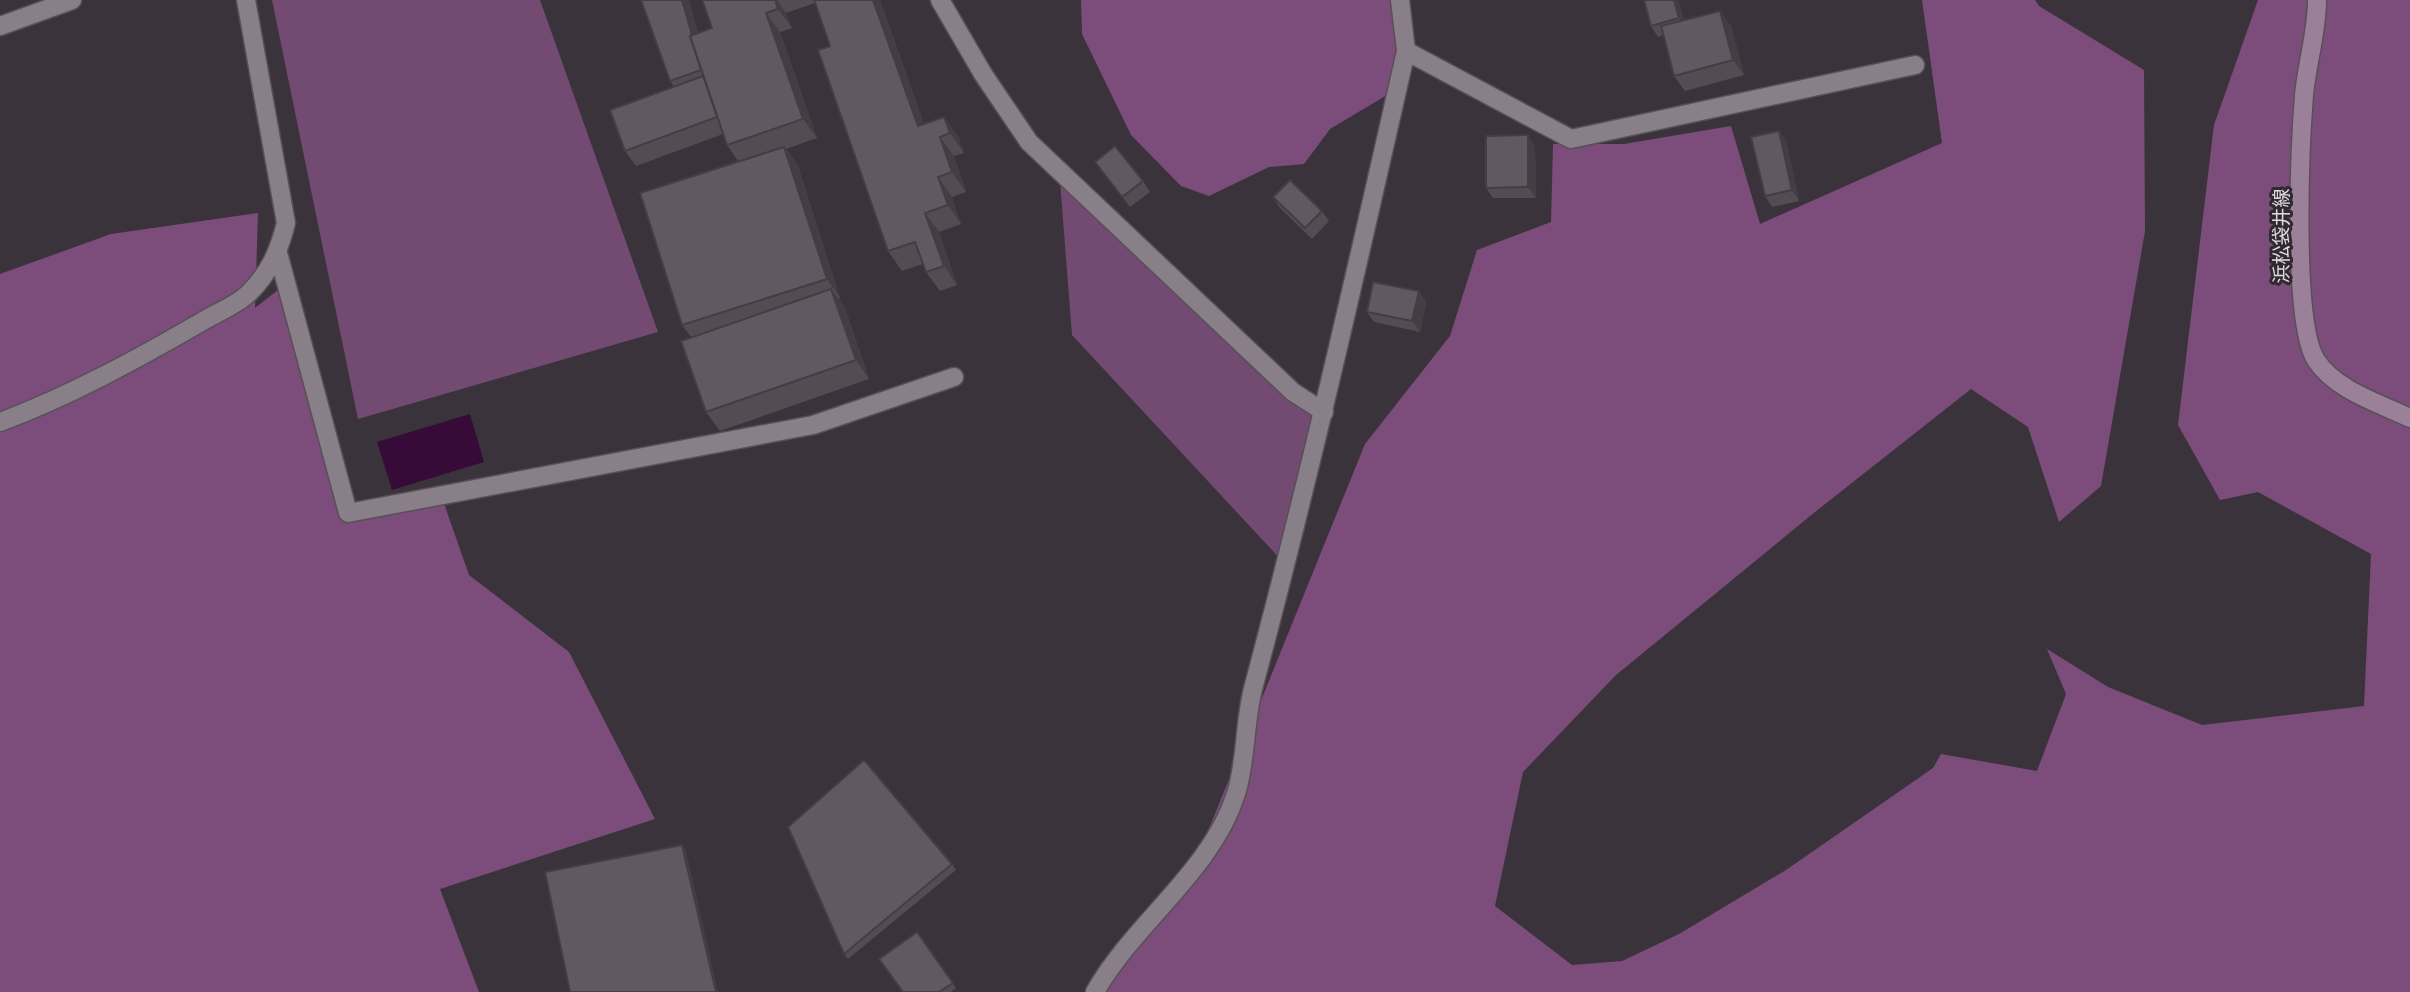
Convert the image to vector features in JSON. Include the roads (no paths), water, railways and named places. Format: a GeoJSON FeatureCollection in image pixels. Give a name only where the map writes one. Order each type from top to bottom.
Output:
{"type":"FeatureCollection","features":[{"type":"Feature","properties":{"kind":"main road","name":"浜松袋井線"},"geometry":{"type":"LineString","coordinates":[[2317,0],[2302,137],[2301,261],[2305,328],[2316,360],[2341,385],[2410,418]]}},
{"type":"Feature","properties":{"kind":"street"},"geometry":{"type":"LineString","coordinates":[[0,26],[72,0]]}},
{"type":"Feature","properties":{"kind":"street"},"geometry":{"type":"LineString","coordinates":[[0,422],[28,412],[177,336],[246,296],[264,277],[278,253],[286,223],[246,0]]}},
{"type":"Feature","properties":{"kind":"street"},"geometry":{"type":"LineString","coordinates":[[940,0],[983,74],[1030,142],[1293,392],[1324,411]]}},
{"type":"Feature","properties":{"kind":"street"},"geometry":{"type":"LineString","coordinates":[[1095,992],[1107,970],[1193,868],[1219,829],[1236,794],[1249,701],[1324,411],[1406,51],[1400,0]]}},
{"type":"Feature","properties":{"kind":"street"},"geometry":{"type":"LineString","coordinates":[[1406,51],[1571,139],[1915,65]]}},
{"type":"Feature","properties":{"kind":"street"},"geometry":{"type":"LineString","coordinates":[[278,253],[348,513],[814,425],[954,377]]}}]}
